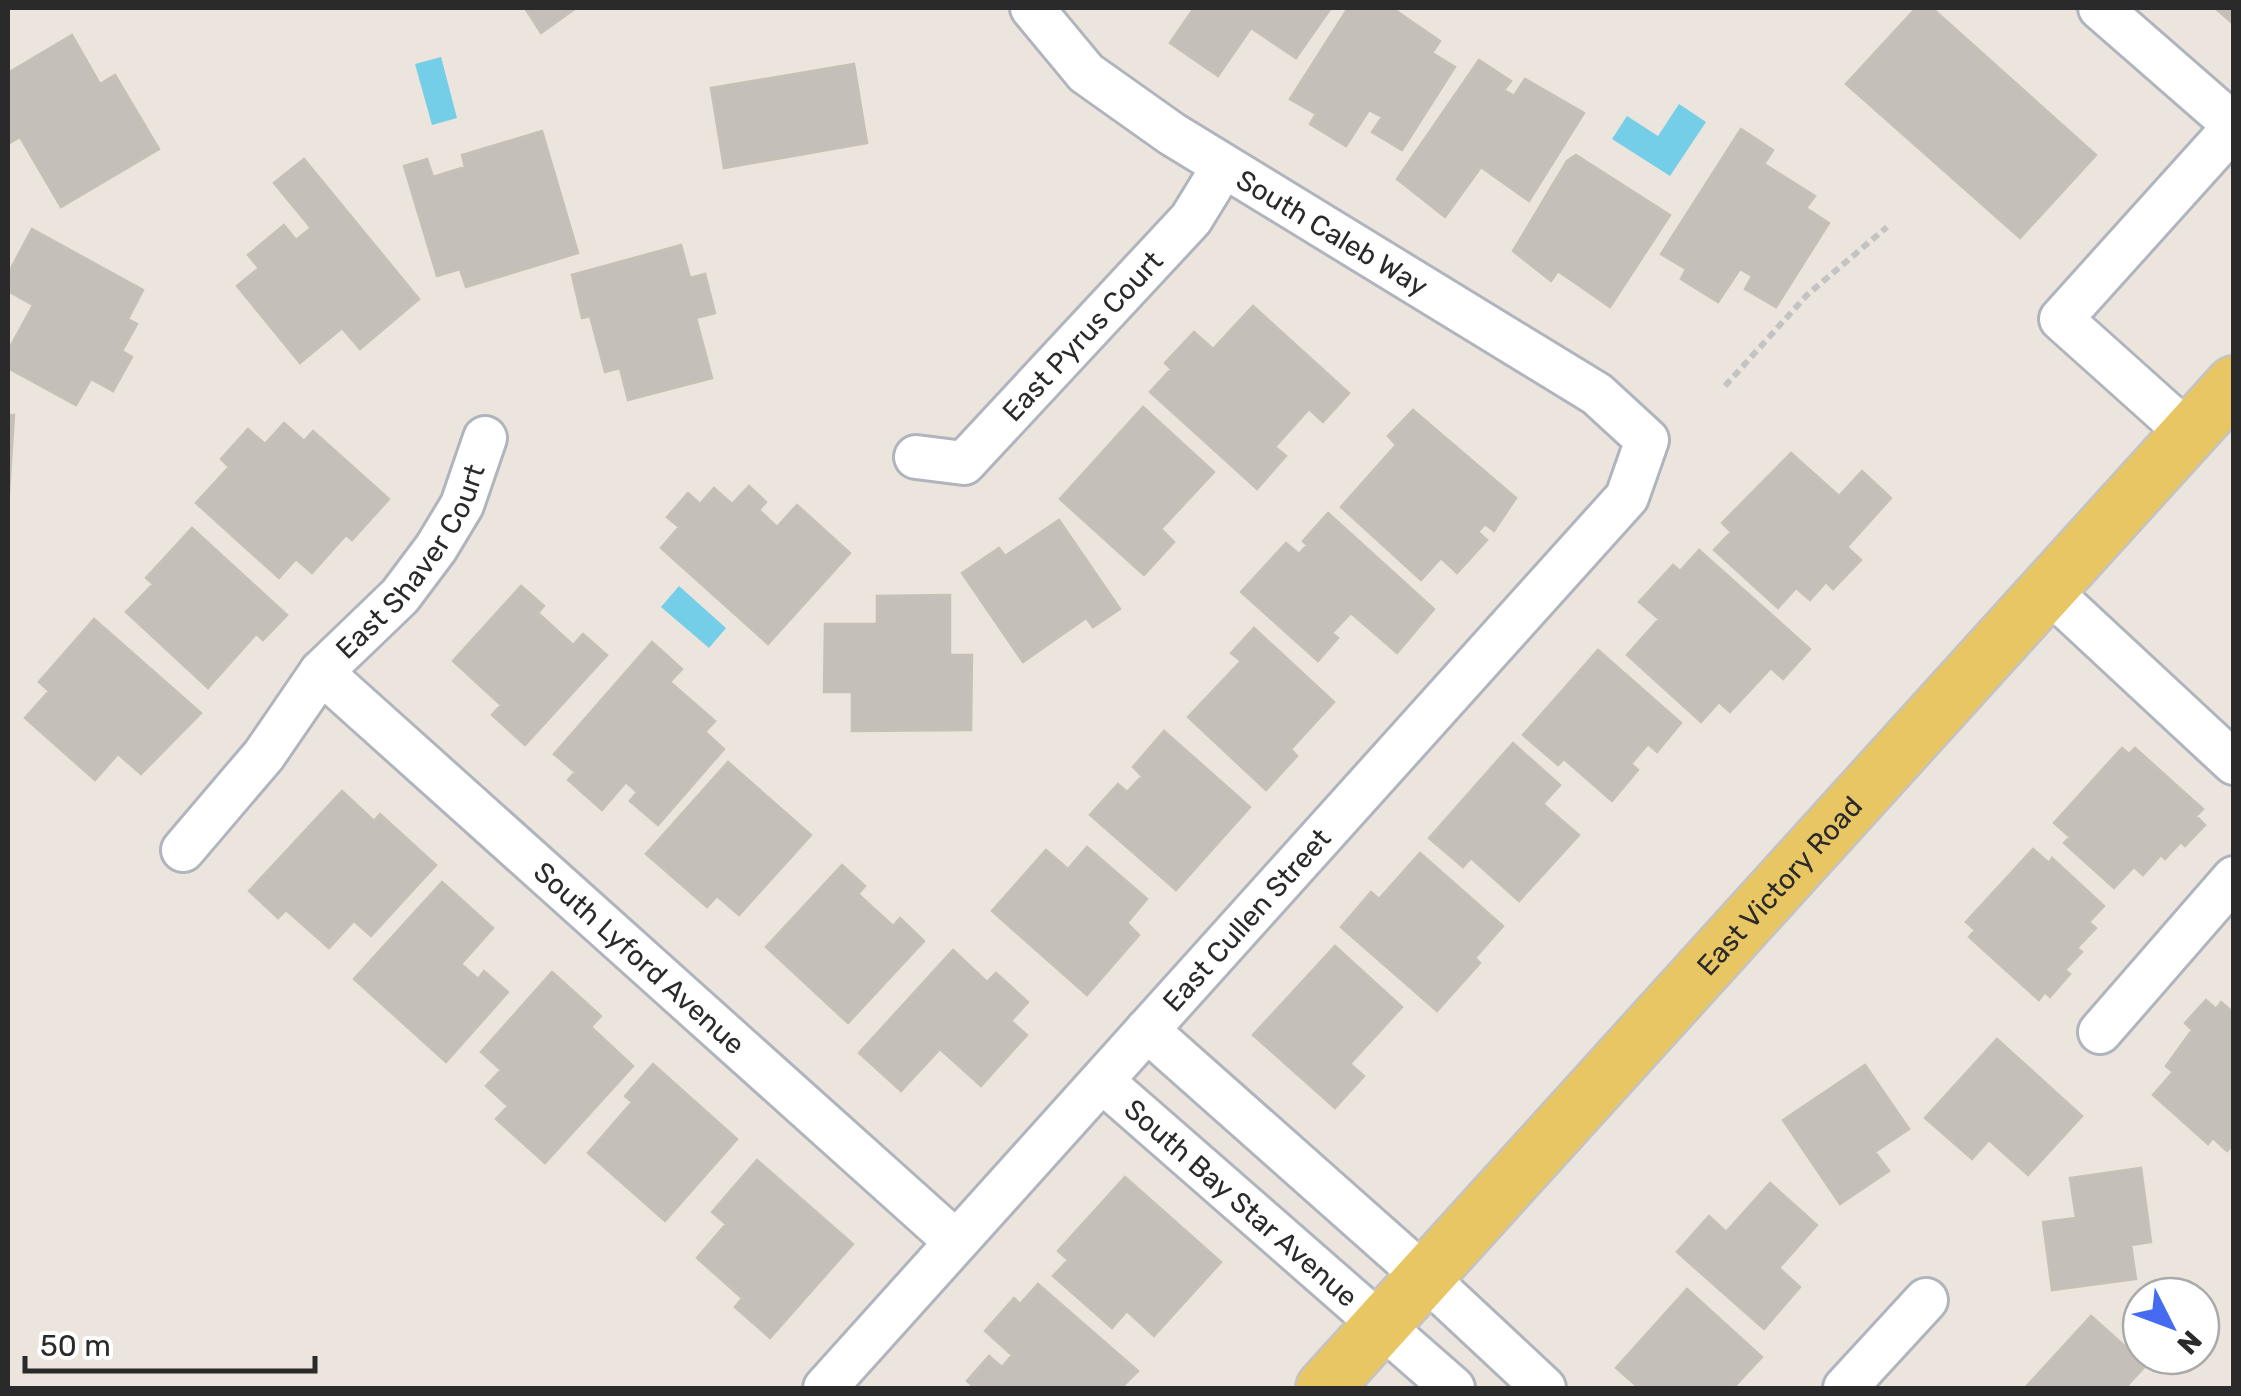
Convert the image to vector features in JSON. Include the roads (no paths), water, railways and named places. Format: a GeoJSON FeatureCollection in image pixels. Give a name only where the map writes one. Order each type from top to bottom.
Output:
{"type":"FeatureCollection","features":[{"type":"Feature","properties":{"kind":"main road","name":"East Victory Road"},"geometry":{"type":"LineString","coordinates":[[1324,1388],[2234,384]]}},
{"type":"Feature","properties":{"kind":"street","name":"South Caleb Way"},"geometry":{"type":"LineString","coordinates":[[1032,8],[1086,73],[1224,167],[1597,394],[1647,440]]}},
{"type":"Feature","properties":{"kind":"street"},"geometry":{"type":"LineString","coordinates":[[2100,8],[2234,126],[2061,319],[2187,432]]}},
{"type":"Feature","properties":{"kind":"street","name":"East Pyrus Court"},"geometry":{"type":"LineString","coordinates":[[916,457],[964,463],[1191,218],[1224,167]]}},
{"type":"Feature","properties":{"kind":"street","name":"East Shaver Court"},"geometry":{"type":"LineString","coordinates":[[182,850],[264,755],[322,672],[400,596],[436,548],[462,505],[485,438]]}},
{"type":"Feature","properties":{"kind":"street","name":"East Cullen Street"},"geometry":{"type":"LineString","coordinates":[[824,1388],[1627,497],[1647,440]]}},
{"type":"Feature","properties":{"kind":"street"},"geometry":{"type":"LineString","coordinates":[[2046,588],[2234,762]]}},
{"type":"Feature","properties":{"kind":"street","name":"South Lyford Avenue"},"geometry":{"type":"LineString","coordinates":[[322,672],[956,1242]]}},
{"type":"Feature","properties":{"kind":"street"},"geometry":{"type":"LineString","coordinates":[[2100,1032],[2234,878]]}},
{"type":"Feature","properties":{"kind":"street"},"geometry":{"type":"LineString","coordinates":[[1147,1030],[1544,1388]]}},
{"type":"Feature","properties":{"kind":"street","name":"South Bay Star Avenue"},"geometry":{"type":"LineString","coordinates":[[1102,1080],[1453,1388]]}},
{"type":"Feature","properties":{"kind":"street"},"geometry":{"type":"LineString","coordinates":[[1845,1388],[1926,1300]]}},
{"type":"Feature","properties":{"kind":"water"},"geometry":{"type":"Polygon","coordinates":[[[441,57],[457,118],[432,125],[415,64],[441,57]]]}},
{"type":"Feature","properties":{"kind":"water"},"geometry":{"type":"Polygon","coordinates":[[[1679,104],[1706,122],[1670,176],[1612,139],[1627,116],[1658,136],[1679,104]]]}},
{"type":"Feature","properties":{"kind":"water"},"geometry":{"type":"Polygon","coordinates":[[[679,586],[726,628],[709,648],[661,607],[679,586]]]}}]}
